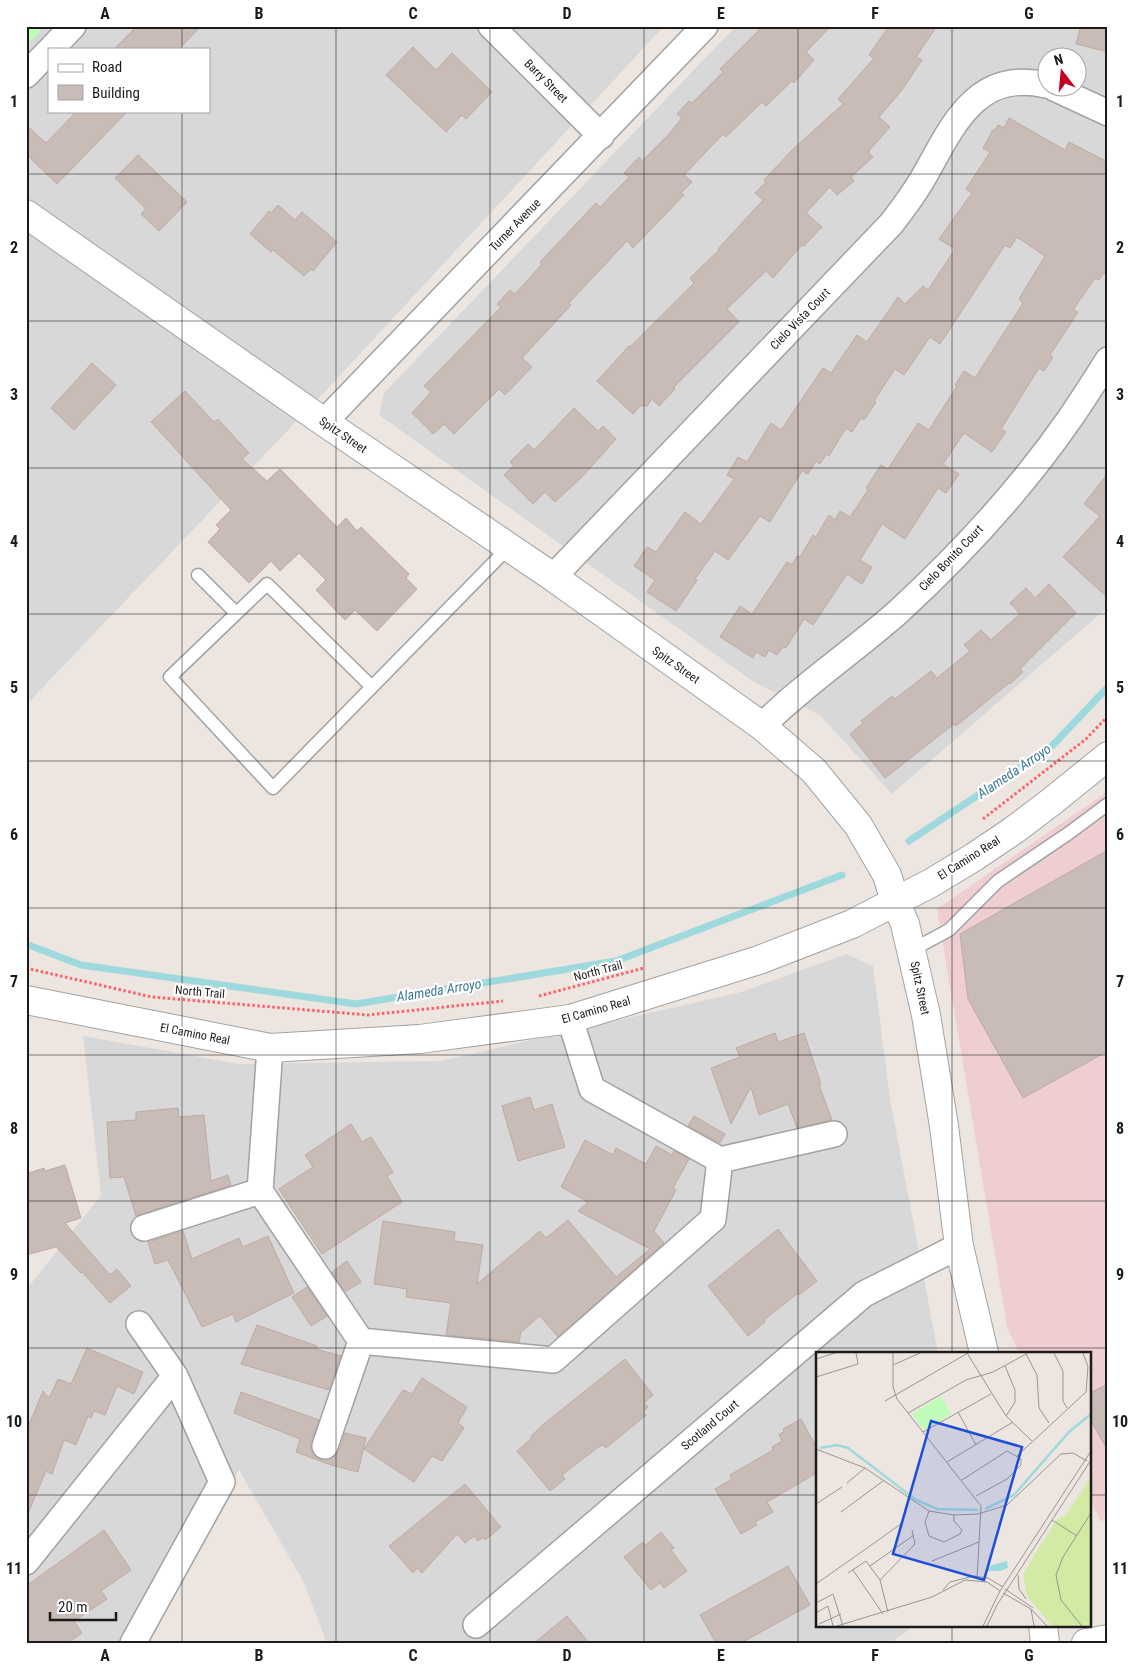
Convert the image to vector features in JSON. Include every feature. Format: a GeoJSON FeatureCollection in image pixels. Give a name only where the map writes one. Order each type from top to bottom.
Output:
{"type":"FeatureCollection","features":[{"type":"Feature","properties":{"kind":"street"},"geometry":{"type":"LineString","coordinates":[[52,48],[73,26]]}},
{"type":"Feature","properties":{"kind":"street","name":"Barry Street"},"geometry":{"type":"LineString","coordinates":[[491,26],[601,136]]}},
{"type":"Feature","properties":{"kind":"street","name":"Turner Avenue"},"geometry":{"type":"LineString","coordinates":[[324,422],[705,26]]}},
{"type":"Feature","properties":{"kind":"street"},"geometry":{"type":"LineString","coordinates":[[26,74],[48,52]]}},
{"type":"Feature","properties":{"kind":"street","name":"Cielo Vista Court"},"geometry":{"type":"LineString","coordinates":[[553,577],[891,224],[922,181],[956,120],[971,103],[991,90],[1002,86],[1025,82],[1036,84]]}},
{"type":"Feature","properties":{"kind":"street"},"geometry":{"type":"LineString","coordinates":[[1076,98],[1108,113]]}},
{"type":"Feature","properties":{"kind":"street","name":"Spitz Street"},"geometry":{"type":"LineString","coordinates":[[26,214],[324,422],[553,577],[762,726],[814,771],[858,825],[886,875],[905,924],[926,1015],[944,1126],[959,1246],[984,1352]]}},
{"type":"Feature","properties":{"kind":"street","name":"Cielo Bonito Court"},"geometry":{"type":"LineString","coordinates":[[762,726],[897,612],[952,559],[1009,498],[1071,417],[1108,360]]}},
{"type":"Feature","properties":{"kind":"street","name":"El Camino Real"},"geometry":{"type":"LineString","coordinates":[[26,1000],[270,1048],[420,1039],[570,1019],[759,960],[852,924],[931,883],[1014,830],[1108,756]]}},
{"type":"Feature","properties":{"kind":"street"},"geometry":{"type":"LineString","coordinates":[[570,1019],[592,1089],[720,1160],[834,1134]]}},
{"type":"Feature","properties":{"kind":"street"},"geometry":{"type":"LineString","coordinates":[[270,1048],[260,1190],[361,1341]]}},
{"type":"Feature","properties":{"kind":"street"},"geometry":{"type":"LineString","coordinates":[[361,1341],[553,1360],[713,1219],[720,1160]]}},
{"type":"Feature","properties":{"kind":"street"},"geometry":{"type":"LineString","coordinates":[[144,1228],[260,1190]]}},
{"type":"Feature","properties":{"kind":"street","name":"Scotland Court"},"geometry":{"type":"LineString","coordinates":[[476,1625],[864,1294],[959,1246]]}},
{"type":"Feature","properties":{"kind":"street"},"geometry":{"type":"LineString","coordinates":[[133,1643],[222,1482],[175,1376],[139,1324]]}},
{"type":"Feature","properties":{"kind":"street"},"geometry":{"type":"LineString","coordinates":[[325,1446],[361,1341]]}},
{"type":"Feature","properties":{"kind":"street"},"geometry":{"type":"LineString","coordinates":[[26,1562],[175,1376]]}},
{"type":"Feature","properties":{"kind":"street"},"geometry":{"type":"LineString","coordinates":[[1043,1626],[1045,1643]]}},
{"type":"Feature","properties":{"kind":"street"},"geometry":{"type":"LineString","coordinates":[[1076,1626],[1079,1643]]}},
{"type":"Feature","properties":{"kind":"street"},"geometry":{"type":"LineString","coordinates":[[1086,1643],[1108,1639]]}},
{"type":"Feature","properties":{"kind":"lane"},"geometry":{"type":"LineString","coordinates":[[372,687],[267,584],[170,677],[274,788],[508,547]]}},
{"type":"Feature","properties":{"kind":"lane"},"geometry":{"type":"LineString","coordinates":[[198,575],[236,613]]}},
{"type":"Feature","properties":{"kind":"lane"},"geometry":{"type":"LineString","coordinates":[[912,950],[949,930],[998,881],[1108,804]]}},
{"type":"Feature","properties":{"kind":"path"},"geometry":{"type":"LineString","coordinates":[[979,822],[1086,739],[1108,716]]}},
{"type":"Feature","properties":{"kind":"path","name":"North Trail"},"geometry":{"type":"LineString","coordinates":[[535,997],[647,967]]}},
{"type":"Feature","properties":{"kind":"path","name":"North Trail"},"geometry":{"type":"LineString","coordinates":[[26,968],[152,997],[368,1015],[506,1000]]}},
{"type":"Feature","properties":{"kind":"shaded area"},"geometry":{"type":"Polygon","coordinates":[[[26,26],[664,26],[332,384],[26,705],[26,26]]]}},
{"type":"Feature","properties":{"kind":"shaded area"},"geometry":{"type":"Polygon","coordinates":[[[736,26],[1108,26],[1108,607],[892,794],[820,715],[754,682],[379,415],[384,393],[736,26]]]}},
{"type":"Feature","properties":{"kind":"shaded area"},"geometry":{"type":"Polygon","coordinates":[[[1108,791],[1108,1517],[1101,1522],[1092,1504],[1092,1352],[1019,1352],[1007,1327],[937,909],[1108,791]]]}},
{"type":"Feature","properties":{"kind":"shaded area"},"geometry":{"type":"Polygon","coordinates":[[[846,954],[873,966],[890,1099],[938,1352],[816,1352],[816,1626],[914,1626],[891,1643],[327,1643],[303,1581],[239,1470],[146,1643],[26,1643],[26,1290],[101,1195],[83,1036],[239,1064],[441,1061],[741,992],[846,954]]]}},
{"type":"Feature","properties":{"kind":"green space"},"geometry":{"type":"Polygon","coordinates":[[[26,26],[45,26],[26,46],[26,26]]]}},
{"type":"Feature","properties":{"kind":"building"},"geometry":{"type":"Polygon","coordinates":[[[137,26],[201,26],[180,48],[115,48],[137,26]]]}},
{"type":"Feature","properties":{"kind":"building"},"geometry":{"type":"Polygon","coordinates":[[[763,26],[831,26],[806,52],[814,60],[794,83],[792,81],[766,106],[762,102],[726,137],[723,134],[684,175],[692,182],[681,193],[684,195],[633,248],[627,241],[569,303],[571,305],[522,358],[532,367],[505,395],[499,389],[454,434],[444,424],[433,434],[412,413],[431,392],[424,386],[501,307],[497,304],[510,290],[515,294],[542,264],[540,262],[596,203],[600,207],[629,177],[624,173],[639,157],[642,161],[670,133],[682,118],[677,114],[689,101],[692,103],[723,72],[720,69],[763,26]]]}},
{"type":"Feature","properties":{"kind":"building"},"geometry":{"type":"Polygon","coordinates":[[[889,26],[937,26],[916,57],[922,60],[902,90],[879,117],[890,127],[868,152],[873,157],[851,177],[854,181],[837,195],[830,187],[806,213],[822,227],[804,246],[802,245],[773,278],[766,271],[727,309],[739,322],[674,387],[675,389],[659,406],[652,399],[647,406],[640,406],[633,414],[597,381],[629,346],[694,283],[690,278],[719,250],[763,200],[755,193],[766,182],[764,180],[793,149],[843,104],[838,99],[874,58],[869,55],[889,26]]]}},
{"type":"Feature","properties":{"kind":"building"},"geometry":{"type":"Polygon","coordinates":[[[1081,26],[1108,26],[1108,52],[1076,44],[1081,26]]]}},
{"type":"Feature","properties":{"kind":"building"},"geometry":{"type":"Polygon","coordinates":[[[413,47],[436,70],[452,53],[492,92],[466,119],[462,115],[446,132],[386,75],[413,47]]]}},
{"type":"Feature","properties":{"kind":"building"},"geometry":{"type":"Polygon","coordinates":[[[76,112],[127,112],[57,184],[26,154],[26,125],[46,143],[76,112]]]}},
{"type":"Feature","properties":{"kind":"building"},"geometry":{"type":"Polygon","coordinates":[[[1009,118],[1065,150],[1069,142],[1108,162],[1108,268],[1099,280],[1095,278],[1073,310],[1078,312],[1050,355],[1053,357],[1044,371],[1039,368],[1001,429],[1006,432],[992,452],[964,433],[943,464],[959,474],[946,493],[938,488],[905,539],[882,524],[860,560],[872,567],[862,584],[847,574],[813,625],[804,619],[786,648],[783,647],[777,655],[769,650],[765,657],[756,652],[753,658],[720,637],[740,606],[752,614],[787,562],[792,565],[797,556],[800,557],[813,535],[816,537],[829,515],[835,520],[840,511],[850,517],[868,490],[866,488],[881,465],[888,469],[918,423],[929,430],[957,386],[955,385],[964,371],[975,378],[1023,303],[1019,299],[1045,256],[1017,237],[1010,248],[1005,245],[940,344],[930,337],[904,375],[895,369],[864,420],[861,418],[852,432],[846,428],[829,456],[826,454],[820,464],[816,461],[808,474],[802,471],[770,522],[760,516],[728,560],[715,551],[695,579],[697,580],[676,611],[647,592],[655,580],[634,566],[647,547],[656,552],[685,512],[701,524],[734,479],[727,475],[738,457],[747,462],[771,423],[781,430],[823,368],[831,373],[857,335],[867,342],[898,297],[905,304],[923,286],[928,290],[955,249],[939,239],[972,193],[966,189],[990,152],[983,148],[993,130],[998,125],[1004,128],[1009,118]]]}},
{"type":"Feature","properties":{"kind":"building"},"geometry":{"type":"Polygon","coordinates":[[[138,155],[187,202],[159,231],[141,214],[146,209],[115,178],[138,155]]]}},
{"type":"Feature","properties":{"kind":"building"},"geometry":{"type":"Polygon","coordinates":[[[278,205],[295,220],[302,212],[337,242],[313,271],[311,269],[304,276],[250,234],[269,211],[271,213],[278,205]]]}},
{"type":"Feature","properties":{"kind":"building"},"geometry":{"type":"Polygon","coordinates":[[[92,363],[116,385],[74,430],[51,408],[92,363]]]}},
{"type":"Feature","properties":{"kind":"building"},"geometry":{"type":"Polygon","coordinates":[[[185,391],[214,422],[218,419],[249,453],[242,459],[267,481],[280,469],[337,527],[346,518],[357,531],[361,527],[409,574],[406,578],[417,589],[377,631],[355,610],[345,620],[316,590],[326,580],[299,553],[280,571],[271,561],[249,583],[208,542],[220,529],[216,525],[231,510],[151,422],[185,391]]]}},
{"type":"Feature","properties":{"kind":"building"},"geometry":{"type":"Polygon","coordinates":[[[574,408],[598,431],[603,426],[616,439],[582,477],[555,502],[545,492],[533,504],[504,475],[514,465],[510,462],[528,444],[534,450],[574,408]]]}},
{"type":"Feature","properties":{"kind":"building"},"geometry":{"type":"Polygon","coordinates":[[[1108,473],[1108,598],[1063,557],[1100,516],[1084,504],[1108,473]]]}},
{"type":"Feature","properties":{"kind":"building"},"geometry":{"type":"Polygon","coordinates":[[[1049,584],[1076,613],[1020,669],[1023,672],[1010,684],[956,726],[954,724],[885,778],[850,734],[863,723],[861,721],[892,696],[895,699],[931,671],[937,678],[970,651],[964,645],[981,630],[991,640],[1020,614],[1010,603],[1026,588],[1035,598],[1049,584]]]}},
{"type":"Feature","properties":{"kind":"building"},"geometry":{"type":"Polygon","coordinates":[[[1108,850],[1108,1051],[1023,1098],[968,999],[960,934],[1108,850]]]}},
{"type":"Feature","properties":{"kind":"building"},"geometry":{"type":"Polygon","coordinates":[[[775,1033],[778,1042],[804,1033],[821,1084],[819,1085],[832,1120],[797,1128],[788,1104],[759,1115],[751,1087],[731,1124],[711,1068],[740,1057],[736,1048],[775,1033]]]}},
{"type":"Feature","properties":{"kind":"building"},"geometry":{"type":"Polygon","coordinates":[[[530,1097],[534,1110],[552,1104],[565,1147],[518,1161],[502,1106],[530,1097]]]}},
{"type":"Feature","properties":{"kind":"building"},"geometry":{"type":"Polygon","coordinates":[[[178,1108],[179,1117],[204,1115],[211,1181],[228,1175],[231,1185],[136,1216],[124,1177],[110,1178],[107,1122],[136,1120],[136,1112],[178,1108]]]}},
{"type":"Feature","properties":{"kind":"building"},"geometry":{"type":"Polygon","coordinates":[[[694,1116],[725,1134],[720,1143],[688,1126],[694,1116]]]}},
{"type":"Feature","properties":{"kind":"building"},"geometry":{"type":"Polygon","coordinates":[[[351,1124],[362,1142],[371,1137],[393,1172],[387,1176],[402,1202],[322,1254],[279,1189],[313,1167],[305,1155],[351,1124]]]}},
{"type":"Feature","properties":{"kind":"building"},"geometry":{"type":"Polygon","coordinates":[[[585,1140],[613,1155],[616,1148],[646,1164],[656,1146],[672,1155],[674,1151],[689,1159],[673,1188],[676,1190],[654,1231],[664,1243],[558,1337],[540,1316],[521,1332],[519,1342],[446,1335],[451,1303],[406,1297],[407,1289],[374,1284],[383,1221],[455,1232],[454,1241],[483,1245],[477,1284],[540,1231],[546,1238],[568,1220],[616,1277],[650,1249],[578,1211],[588,1202],[561,1187],[585,1140]]]}},
{"type":"Feature","properties":{"kind":"building"},"geometry":{"type":"Polygon","coordinates":[[[65,1165],[81,1218],[65,1223],[110,1275],[117,1269],[131,1286],[110,1303],[56,1247],[26,1255],[26,1174],[44,1168],[45,1171],[65,1165]]]}},
{"type":"Feature","properties":{"kind":"building"},"geometry":{"type":"Polygon","coordinates":[[[778,1229],[817,1281],[799,1295],[798,1293],[764,1320],[765,1322],[748,1336],[708,1286],[778,1229]]]}},
{"type":"Feature","properties":{"kind":"building"},"geometry":{"type":"Polygon","coordinates":[[[183,1231],[192,1259],[239,1238],[243,1247],[268,1236],[294,1293],[236,1322],[233,1314],[202,1327],[168,1260],[155,1264],[148,1242],[183,1231]]]}},
{"type":"Feature","properties":{"kind":"building"},"geometry":{"type":"Polygon","coordinates":[[[347,1261],[361,1282],[345,1292],[332,1272],[347,1261]]]}},
{"type":"Feature","properties":{"kind":"building"},"geometry":{"type":"Polygon","coordinates":[[[307,1287],[327,1316],[311,1326],[292,1297],[307,1287]]]}},
{"type":"Feature","properties":{"kind":"building"},"geometry":{"type":"Polygon","coordinates":[[[257,1325],[317,1346],[316,1349],[341,1356],[329,1390],[241,1364],[257,1325]]]}},
{"type":"Feature","properties":{"kind":"building"},"geometry":{"type":"Polygon","coordinates":[[[87,1348],[143,1372],[134,1394],[117,1386],[105,1415],[94,1411],[91,1418],[88,1416],[76,1445],[64,1440],[52,1474],[46,1471],[26,1518],[26,1432],[43,1391],[49,1398],[58,1379],[71,1384],[87,1348]]]}},
{"type":"Feature","properties":{"kind":"building"},"geometry":{"type":"Polygon","coordinates":[[[625,1359],[653,1395],[644,1403],[648,1407],[643,1412],[646,1415],[606,1448],[603,1445],[597,1448],[562,1475],[565,1479],[550,1491],[517,1451],[545,1423],[625,1359]]]}},
{"type":"Feature","properties":{"kind":"building"},"geometry":{"type":"Polygon","coordinates":[[[422,1378],[467,1407],[458,1423],[464,1428],[442,1461],[432,1456],[414,1482],[364,1449],[403,1390],[412,1394],[422,1378]]]}},
{"type":"Feature","properties":{"kind":"building"},"geometry":{"type":"Polygon","coordinates":[[[1108,1384],[1108,1451],[1092,1423],[1092,1392],[1108,1384]]]}},
{"type":"Feature","properties":{"kind":"building"},"geometry":{"type":"Polygon","coordinates":[[[241,1392],[319,1420],[311,1441],[311,1448],[314,1455],[320,1459],[327,1460],[335,1456],[339,1451],[345,1433],[366,1438],[358,1472],[331,1465],[296,1452],[300,1439],[234,1413],[241,1392]]]}},
{"type":"Feature","properties":{"kind":"building"},"geometry":{"type":"Polygon","coordinates":[[[801,1419],[816,1446],[816,1473],[767,1502],[773,1512],[755,1522],[757,1525],[741,1534],[715,1489],[732,1479],[730,1475],[773,1450],[772,1447],[782,1441],[779,1434],[784,1432],[783,1429],[801,1419]]]}},
{"type":"Feature","properties":{"kind":"building"},"geometry":{"type":"Polygon","coordinates":[[[465,1484],[501,1527],[485,1540],[483,1537],[478,1541],[474,1536],[465,1543],[457,1534],[422,1573],[417,1568],[413,1573],[389,1546],[465,1484]]]}},
{"type":"Feature","properties":{"kind":"building"},"geometry":{"type":"Polygon","coordinates":[[[104,1530],[131,1570],[101,1591],[107,1599],[74,1621],[82,1633],[68,1643],[26,1643],[26,1586],[104,1530]]]}},
{"type":"Feature","properties":{"kind":"building"},"geometry":{"type":"Polygon","coordinates":[[[661,1532],[674,1548],[671,1550],[687,1571],[664,1588],[660,1583],[651,1590],[624,1557],[643,1542],[646,1545],[661,1532]]]}},
{"type":"Feature","properties":{"kind":"building"},"geometry":{"type":"Polygon","coordinates":[[[788,1566],[810,1605],[741,1643],[716,1643],[700,1615],[788,1566]]]}},
{"type":"Feature","properties":{"kind":"building"},"geometry":{"type":"Polygon","coordinates":[[[567,1616],[589,1643],[534,1643],[567,1616]]]}},
{"type":"Feature","properties":{"kind":"waterway","name":"Alameda Arroyo"},"geometry":{"type":"LineString","coordinates":[[909,841],[1052,746],[1108,687]]}},
{"type":"Feature","properties":{"kind":"waterway","name":"Alameda Arroyo"},"geometry":{"type":"LineString","coordinates":[[26,944],[81,965],[356,1004],[616,961],[842,875]]}}]}
